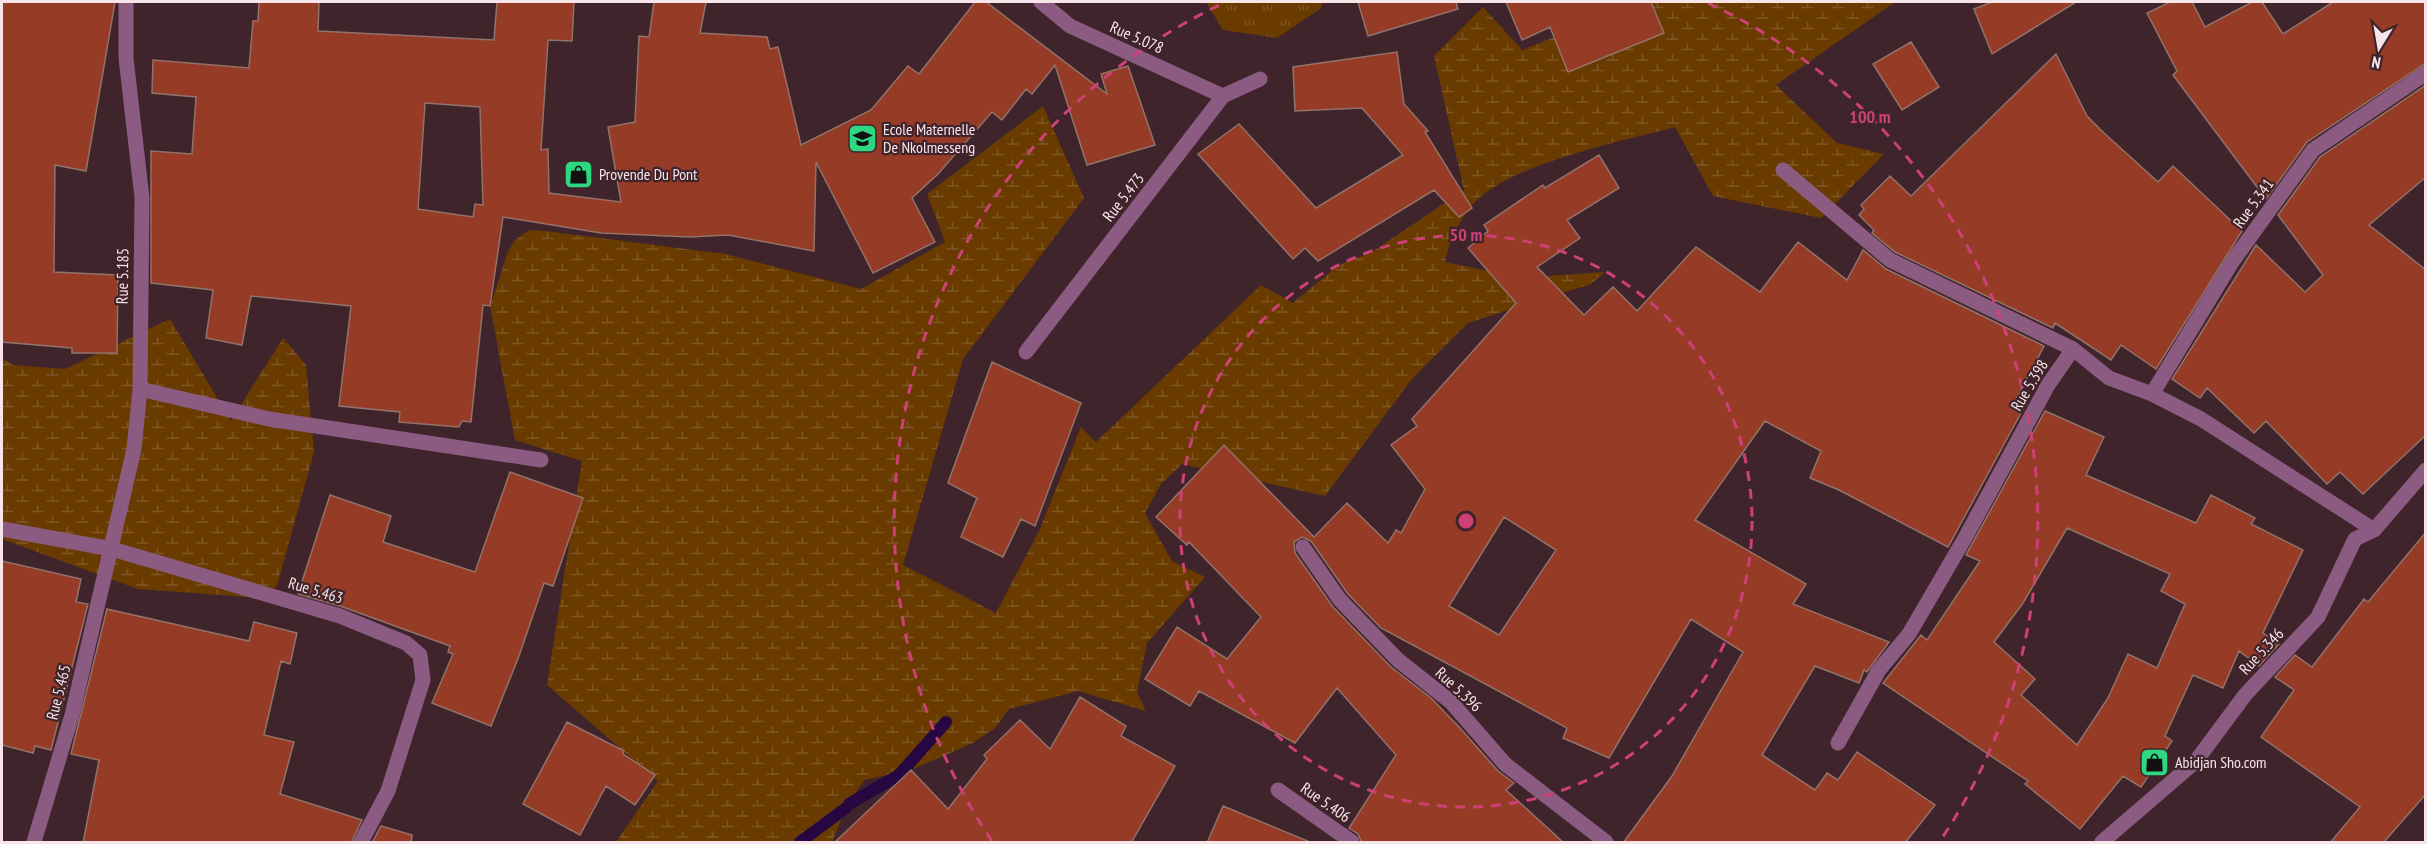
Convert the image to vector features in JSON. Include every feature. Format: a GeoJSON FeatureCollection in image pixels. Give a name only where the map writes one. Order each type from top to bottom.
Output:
{"type":"FeatureCollection","features":[{"type":"Feature","properties":{"kind":"street","name":"Rue 5.185"},"geometry":{"type":"LineString","coordinates":[[112,549],[134,449],[140,389],[142,198],[126,58],[126,2]]}},
{"type":"Feature","properties":{"kind":"street","name":"Rue 5.078"},"geometry":{"type":"LineString","coordinates":[[1041,2],[1070,26],[1223,96]]}},
{"type":"Feature","properties":{"kind":"street","name":"Rue 5.341"},"geometry":{"type":"LineString","coordinates":[[2152,394],[2232,262],[2313,150],[2426,73]]}},
{"type":"Feature","properties":{"kind":"street","name":"Rue 5.473"},"geometry":{"type":"LineString","coordinates":[[1026,352],[1223,96],[1260,79]]}},
{"type":"Feature","properties":{"kind":"street"},"geometry":{"type":"LineString","coordinates":[[1783,170],[1890,260],[2073,349],[2109,378],[2152,394],[2201,419],[2374,530]]}},
{"type":"Feature","properties":{"kind":"street","name":"Rue 5.398"},"geometry":{"type":"LineString","coordinates":[[1838,743],[1878,670],[1909,634],[1965,538],[2048,385],[2073,349]]}},
{"type":"Feature","properties":{"kind":"street"},"geometry":{"type":"LineString","coordinates":[[140,389],[269,419],[541,460]]}},
{"type":"Feature","properties":{"kind":"street","name":"Rue 5.346"},"geometry":{"type":"LineString","coordinates":[[2102,843],[2196,761],[2245,695],[2318,617],[2355,539],[2374,530],[2426,470]]}},
{"type":"Feature","properties":{"kind":"street","name":"Rue 5.463"},"geometry":{"type":"LineString","coordinates":[[2,529],[112,549],[340,616],[406,643],[420,655],[423,680],[420,691],[388,791],[361,843]]}},
{"type":"Feature","properties":{"kind":"street","name":"Rue 5.396"},"geometry":{"type":"LineString","coordinates":[[1303,546],[1340,600],[1398,660],[1451,702],[1505,764],[1606,843]]}},
{"type":"Feature","properties":{"kind":"street","name":"Rue 5.465"},"geometry":{"type":"LineString","coordinates":[[34,843],[72,715],[112,549]]}},
{"type":"Feature","properties":{"kind":"street","name":"Rue 5.406"},"geometry":{"type":"LineString","coordinates":[[1278,790],[1352,843]]}},
{"type":"Feature","properties":{"kind":"green space"},"geometry":{"type":"Polygon","coordinates":[[[1206,2],[1323,2],[1320,9],[1277,38],[1223,30],[1206,2]]]}},
{"type":"Feature","properties":{"kind":"green space"},"geometry":{"type":"Polygon","coordinates":[[[1642,2],[1895,2],[1776,85],[1837,143],[1884,154],[1821,218],[1713,196],[1675,127],[1570,155],[1516,175],[1494,187],[1476,201],[1465,214],[1453,237],[1445,262],[1521,278],[1605,272],[1591,284],[1468,323],[1411,380],[1325,496],[1182,464],[1161,484],[1145,513],[1172,561],[1205,577],[1147,643],[1137,692],[1146,711],[1078,691],[1009,709],[995,728],[973,743],[911,770],[864,780],[846,808],[832,842],[616,842],[658,781],[547,685],[582,461],[515,440],[490,306],[508,252],[515,240],[529,230],[545,231],[725,254],[861,289],[945,242],[927,194],[1043,106],[1084,198],[963,359],[903,565],[996,613],[1039,531],[1081,427],[1096,442],[1261,285],[1293,303],[1339,265],[1372,252],[1464,190],[1434,56],[1483,7],[1522,50],[1642,2]]]}},
{"type":"Feature","properties":{"kind":"green space"},"geometry":{"type":"Polygon","coordinates":[[[170,319],[231,421],[283,338],[306,365],[314,452],[277,586],[263,598],[138,589],[2,539],[2,358],[13,365],[65,369],[170,319]]]}},
{"type":"Feature","properties":{"kind":"building"},"geometry":{"type":"Polygon","coordinates":[[[2,2],[115,2],[86,171],[55,165],[54,272],[118,275],[117,353],[72,353],[72,348],[2,342],[2,2]]]}},
{"type":"Feature","properties":{"kind":"building"},"geometry":{"type":"Polygon","coordinates":[[[259,2],[319,2],[318,31],[494,40],[497,2],[574,2],[572,41],[548,40],[541,150],[548,149],[549,193],[621,202],[608,127],[635,122],[639,36],[649,37],[654,2],[706,2],[700,33],[767,37],[770,49],[778,47],[801,145],[871,110],[908,66],[919,74],[975,2],[986,2],[1107,94],[1101,74],[1128,66],[1155,145],[1087,165],[1055,65],[1032,94],[1026,89],[1002,120],[992,112],[938,174],[912,198],[935,242],[873,273],[816,162],[814,251],[728,235],[689,237],[601,233],[503,217],[490,306],[483,305],[471,422],[462,421],[459,427],[399,422],[400,412],[339,406],[351,306],[251,296],[242,345],[206,338],[213,290],[151,283],[151,151],[192,154],[196,97],[152,93],[153,60],[249,68],[253,21],[258,21],[259,2]],[[425,103],[418,209],[473,217],[475,204],[483,205],[480,107],[425,103]]]}},
{"type":"Feature","properties":{"kind":"building"},"geometry":{"type":"Polygon","coordinates":[[[1358,2],[1456,2],[1458,9],[1368,36],[1358,2]]]}},
{"type":"Feature","properties":{"kind":"building"},"geometry":{"type":"Polygon","coordinates":[[[1506,2],[1651,2],[1664,33],[1568,72],[1550,27],[1522,40],[1506,2]]]}},
{"type":"Feature","properties":{"kind":"building"},"geometry":{"type":"Polygon","coordinates":[[[1992,2],[2076,2],[1992,54],[1974,9],[1992,2]]]}},
{"type":"Feature","properties":{"kind":"building"},"geometry":{"type":"Polygon","coordinates":[[[2170,2],[2192,2],[2205,27],[2252,2],[2262,2],[2283,34],[2333,2],[2426,2],[2426,63],[2307,142],[2266,199],[2173,75],[2177,71],[2147,13],[2170,2]]]}},
{"type":"Feature","properties":{"kind":"building"},"geometry":{"type":"Polygon","coordinates":[[[1911,42],[1939,87],[1902,110],[1873,64],[1911,42]]]}},
{"type":"Feature","properties":{"kind":"building"},"geometry":{"type":"Polygon","coordinates":[[[1397,52],[1404,104],[1428,131],[1425,132],[1472,208],[1459,217],[1434,190],[1318,261],[1305,248],[1293,259],[1198,154],[1239,124],[1316,208],[1403,155],[1362,108],[1295,111],[1293,67],[1397,52]]]}},
{"type":"Feature","properties":{"kind":"building"},"geometry":{"type":"Polygon","coordinates":[[[2056,54],[2087,116],[2104,133],[2158,182],[2173,166],[2242,231],[2156,369],[2121,345],[2111,360],[2055,323],[2053,328],[1895,252],[1872,233],[1874,230],[1859,215],[1864,209],[1861,205],[1890,176],[1911,196],[2056,54]]]}},
{"type":"Feature","properties":{"kind":"building"},"geometry":{"type":"Polygon","coordinates":[[[2426,85],[2426,177],[2369,225],[2426,270],[2426,435],[2363,494],[2340,472],[2327,484],[2266,421],[2254,433],[2207,388],[2200,398],[2172,379],[2256,245],[2305,292],[2323,275],[2278,215],[2320,157],[2426,85]]]}},
{"type":"Feature","properties":{"kind":"building"},"geometry":{"type":"Polygon","coordinates":[[[1599,155],[1619,188],[1567,220],[1580,238],[1537,267],[1584,315],[1613,287],[1637,311],[1696,247],[1760,292],[1798,242],[1847,280],[1863,250],[1886,269],[2044,346],[2017,398],[2027,402],[1948,547],[1839,490],[1810,478],[1821,451],[1765,421],[1695,520],[1806,584],[1793,604],[1889,642],[1867,672],[1864,670],[1859,683],[1815,666],[1762,755],[1815,790],[1827,773],[1838,780],[1857,752],[1935,805],[1905,843],[1623,843],[1672,776],[1743,652],[1691,619],[1609,758],[1563,738],[1567,728],[1381,628],[1348,594],[1311,541],[1302,537],[1294,542],[1295,553],[1333,607],[1391,667],[1431,698],[1498,771],[1514,783],[1506,790],[1564,843],[1362,843],[1358,834],[1349,828],[1396,755],[1337,688],[1295,743],[1199,691],[1190,706],[1145,679],[1177,627],[1227,659],[1261,617],[1189,542],[1187,545],[1156,517],[1224,445],[1314,537],[1347,503],[1388,543],[1396,530],[1401,533],[1425,489],[1391,445],[1417,426],[1412,419],[1516,303],[1468,248],[1488,231],[1484,225],[1543,185],[1545,188],[1599,155]],[[1504,517],[1449,606],[1499,635],[1556,550],[1504,517]]]}},
{"type":"Feature","properties":{"kind":"building"},"geometry":{"type":"Polygon","coordinates":[[[992,362],[1081,403],[1035,526],[1021,519],[1003,557],[961,537],[977,498],[948,483],[992,362]]]}},
{"type":"Feature","properties":{"kind":"building"},"geometry":{"type":"Polygon","coordinates":[[[2045,411],[2104,437],[2086,475],[2196,523],[2211,495],[2255,518],[2251,524],[2303,550],[2263,633],[2279,644],[2259,666],[2239,651],[2223,688],[2193,675],[2165,736],[2172,741],[2141,787],[2123,776],[2080,829],[2025,784],[2028,781],[1883,683],[1921,635],[1927,640],[1980,561],[1966,555],[2045,411]],[[2067,528],[2023,603],[1994,642],[2035,679],[2021,695],[2077,745],[2108,698],[2128,654],[2157,668],[2185,604],[2161,591],[2170,574],[2067,528]]]}},
{"type":"Feature","properties":{"kind":"building"},"geometry":{"type":"Polygon","coordinates":[[[510,472],[583,498],[553,586],[544,583],[519,656],[491,726],[432,703],[453,654],[448,652],[450,646],[343,607],[298,594],[330,495],[391,516],[383,542],[475,572],[510,472]]]}},
{"type":"Feature","properties":{"kind":"building"},"geometry":{"type":"Polygon","coordinates":[[[2426,532],[2426,794],[2383,843],[2330,843],[2360,807],[2261,737],[2294,690],[2275,677],[2295,655],[2312,667],[2364,599],[2368,602],[2426,532]]]}},
{"type":"Feature","properties":{"kind":"building"},"geometry":{"type":"Polygon","coordinates":[[[2,561],[81,579],[76,602],[88,604],[51,750],[35,746],[33,753],[2,745],[2,561]]]}},
{"type":"Feature","properties":{"kind":"building"},"geometry":{"type":"Polygon","coordinates":[[[107,609],[249,641],[254,622],[297,633],[290,664],[281,661],[264,735],[294,742],[280,794],[362,820],[351,843],[83,843],[99,760],[71,754],[107,609]]]}},
{"type":"Feature","properties":{"kind":"building"},"geometry":{"type":"Polygon","coordinates":[[[1080,697],[1126,726],[1121,736],[1175,766],[1131,843],[834,843],[911,770],[948,809],[987,759],[984,755],[1020,720],[1050,749],[1080,697]]]}},
{"type":"Feature","properties":{"kind":"building"},"geometry":{"type":"Polygon","coordinates":[[[567,722],[624,751],[623,754],[655,775],[635,805],[606,786],[580,835],[523,804],[567,722]]]}},
{"type":"Feature","properties":{"kind":"building"},"geometry":{"type":"Polygon","coordinates":[[[1223,806],[1310,842],[1310,843],[1207,843],[1223,806]]]}},
{"type":"Feature","properties":{"kind":"building"},"geometry":{"type":"Polygon","coordinates":[[[381,826],[412,835],[411,843],[372,843],[381,826]]]}},
{"type":"Feature","properties":{"kind":"waterway"},"geometry":{"type":"LineString","coordinates":[[849,804],[899,775],[946,722]]}},
{"type":"Feature","properties":{"kind":"waterway"},"geometry":{"type":"LineString","coordinates":[[800,842],[846,808]]}},
{"type":"Feature","properties":{"kind":"place","name":"Ecole Maternelle De Nkolmesseng"},"geometry":{"type":"Point","coordinates":[862,138]}},
{"type":"Feature","properties":{"kind":"place","name":"Provende Du Pont"},"geometry":{"type":"Point","coordinates":[578,174]}},
{"type":"Feature","properties":{"kind":"place","name":"Abidjan Sho.com"},"geometry":{"type":"Point","coordinates":[2154,762]}}]}
